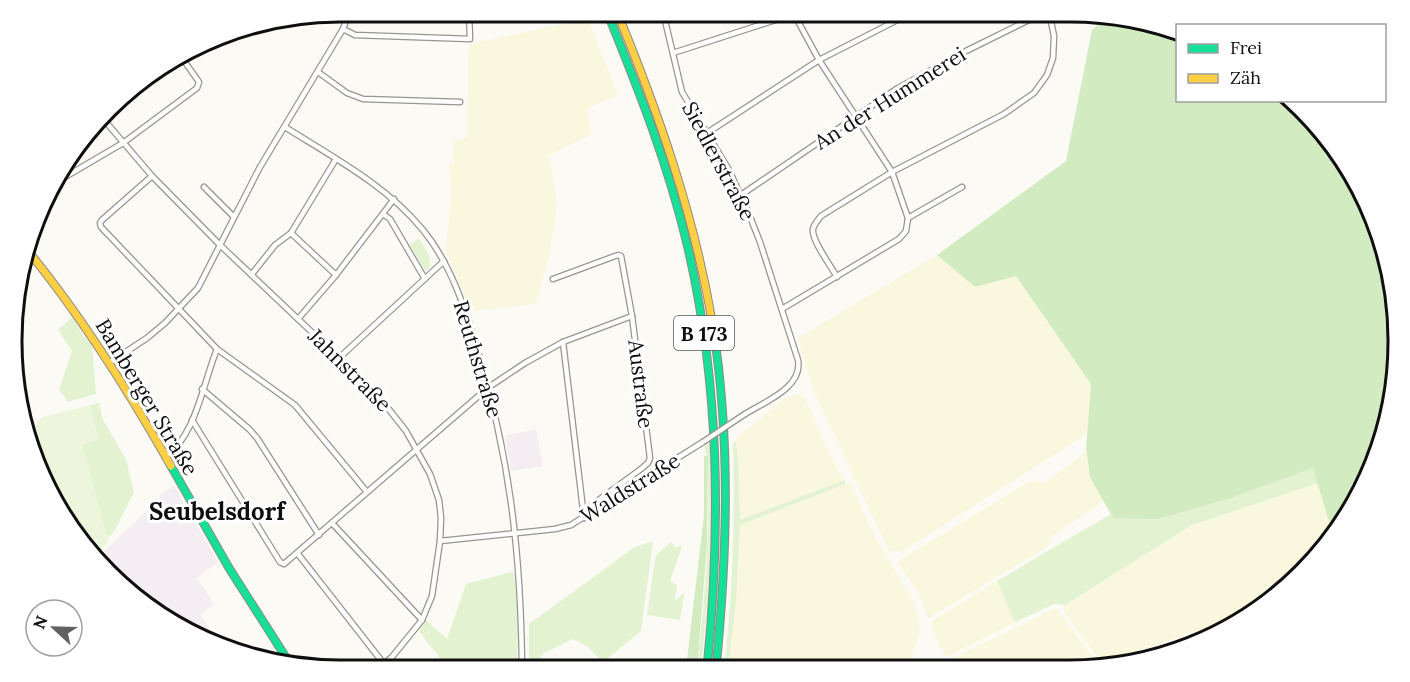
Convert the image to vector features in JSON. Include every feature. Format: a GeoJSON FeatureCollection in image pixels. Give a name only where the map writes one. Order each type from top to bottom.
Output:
{"type":"FeatureCollection","features":[{"type":"Feature","properties":{"kind":"main road","name":"B 173"},"geometry":{"type":"LineString","coordinates":[[611,22],[648,116],[675,201],[687,244],[705,339],[716,433],[718,506],[715,574],[707,660]]}},
{"type":"Feature","properties":{"kind":"main road","name":"B 173"},"geometry":{"type":"LineString","coordinates":[[621,22],[657,111],[678,176],[696,240],[714,335],[726,433],[727,503],[725,574],[717,660]]}},
{"type":"Feature","properties":{"kind":"main road","name":"Bamberger Straße"},"geometry":{"type":"LineString","coordinates":[[34,257],[75,310],[109,363],[210,536],[283,654]]}},
{"type":"Feature","properties":{"kind":"street"},"geometry":{"type":"LineString","coordinates":[[109,363],[147,338],[180,309],[198,288],[260,167],[345,22]]}},
{"type":"Feature","properties":{"kind":"street"},"geometry":{"type":"LineString","coordinates":[[343,29],[355,35],[470,39],[469,22]]}},
{"type":"Feature","properties":{"kind":"street","name":"Siedlerstraße"},"geometry":{"type":"LineString","coordinates":[[665,22],[682,92],[729,170],[760,242],[798,360],[797,376]]}},
{"type":"Feature","properties":{"kind":"street"},"geometry":{"type":"LineString","coordinates":[[673,53],[768,22]]}},
{"type":"Feature","properties":{"kind":"street"},"geometry":{"type":"LineString","coordinates":[[782,309],[899,239],[906,231],[908,218],[892,172],[819,60],[800,22]]}},
{"type":"Feature","properties":{"kind":"street"},"geometry":{"type":"LineString","coordinates":[[707,132],[819,60],[893,22]]}},
{"type":"Feature","properties":{"kind":"street","name":"An der Hummerei"},"geometry":{"type":"LineString","coordinates":[[741,195],[898,88],[1026,22]]}},
{"type":"Feature","properties":{"kind":"street"},"geometry":{"type":"LineString","coordinates":[[837,277],[813,237],[813,228],[821,216],[892,172],[1004,114],[1034,93],[1043,82],[1053,58],[1054,36],[1050,22]]}},
{"type":"Feature","properties":{"kind":"street"},"geometry":{"type":"LineString","coordinates":[[70,174],[123,143],[197,88],[199,82],[186,63]]}},
{"type":"Feature","properties":{"kind":"street"},"geometry":{"type":"LineString","coordinates":[[318,72],[346,93],[363,99],[460,102]]}},
{"type":"Feature","properties":{"kind":"street","name":"Jahnstraße"},"geometry":{"type":"LineString","coordinates":[[108,125],[152,176],[220,245],[393,411],[435,485],[441,518],[432,596],[422,620],[387,660]]}},
{"type":"Feature","properties":{"kind":"street","name":"Reuthstraße"},"geometry":{"type":"LineString","coordinates":[[285,127],[369,180],[394,199],[424,231],[444,261],[458,291],[489,387],[507,466],[516,534],[522,616],[522,660]]}},
{"type":"Feature","properties":{"kind":"street"},"geometry":{"type":"LineString","coordinates":[[252,274],[275,245],[291,233],[336,159]]}},
{"type":"Feature","properties":{"kind":"street"},"geometry":{"type":"LineString","coordinates":[[152,176],[100,223],[217,349],[295,405],[367,492]]}},
{"type":"Feature","properties":{"kind":"street"},"geometry":{"type":"LineString","coordinates":[[204,187],[234,217]]}},
{"type":"Feature","properties":{"kind":"street"},"geometry":{"type":"LineString","coordinates":[[908,218],[962,187]]}},
{"type":"Feature","properties":{"kind":"street"},"geometry":{"type":"LineString","coordinates":[[298,319],[336,275],[394,199]]}},
{"type":"Feature","properties":{"kind":"street"},"geometry":{"type":"LineString","coordinates":[[383,214],[390,219],[425,279]]}},
{"type":"Feature","properties":{"kind":"street"},"geometry":{"type":"LineString","coordinates":[[291,233],[336,275]]}},
{"type":"Feature","properties":{"kind":"street","name":"Austraße"},"geometry":{"type":"LineString","coordinates":[[553,279],[618,255],[621,256],[632,316],[650,458],[641,469],[593,504],[584,518]]}},
{"type":"Feature","properties":{"kind":"street"},"geometry":{"type":"LineString","coordinates":[[339,358],[444,261]]}},
{"type":"Feature","properties":{"kind":"street"},"geometry":{"type":"LineString","coordinates":[[192,420],[280,562],[284,564],[489,387],[525,363],[563,342],[632,316]]}},
{"type":"Feature","properties":{"kind":"street"},"geometry":{"type":"LineString","coordinates":[[563,342],[584,518]]}},
{"type":"Feature","properties":{"kind":"street"},"geometry":{"type":"LineString","coordinates":[[165,457],[177,448],[192,420],[217,349]]}},
{"type":"Feature","properties":{"kind":"street","name":"Waldstraße"},"geometry":{"type":"LineString","coordinates":[[440,541],[562,528],[584,518],[788,386],[797,376]]}},
{"type":"Feature","properties":{"kind":"street"},"geometry":{"type":"LineString","coordinates":[[202,389],[257,438],[319,535]]}},
{"type":"Feature","properties":{"kind":"street"},"geometry":{"type":"LineString","coordinates":[[332,523],[422,620]]}},
{"type":"Feature","properties":{"kind":"street"},"geometry":{"type":"LineString","coordinates":[[298,554],[381,660]]}},
{"type":"Feature","properties":{"kind":"shaded area"},"geometry":{"type":"Polygon","coordinates":[[[536,429],[543,466],[511,471],[505,436],[536,429]]]}},
{"type":"Feature","properties":{"kind":"shaded area"},"geometry":{"type":"Polygon","coordinates":[[[174,486],[218,562],[197,578],[214,604],[200,615],[212,632],[182,617],[147,594],[103,552],[148,510],[147,508],[160,497],[159,495],[174,486]]]}},
{"type":"Feature","properties":{"kind":"green space"},"geometry":{"type":"Polygon","coordinates":[[[574,22],[589,22],[618,95],[588,108],[591,135],[549,155],[557,201],[550,253],[536,304],[471,311],[446,251],[451,195],[449,164],[454,163],[453,140],[467,138],[469,44],[574,22]]]}},
{"type":"Feature","properties":{"kind":"green space"},"geometry":{"type":"Polygon","coordinates":[[[1099,24],[1111,25],[1176,41],[1176,102],[1279,102],[1322,147],[1355,200],[1371,239],[1385,299],[1387,362],[1385,383],[1371,443],[1355,482],[1330,524],[1313,468],[1234,497],[1158,519],[1113,518],[1090,477],[1086,448],[1091,384],[1016,276],[975,287],[937,255],[1066,161],[1092,30],[1099,24]]]}},
{"type":"Feature","properties":{"kind":"green space"},"geometry":{"type":"Polygon","coordinates":[[[419,238],[429,255],[431,267],[425,271],[410,245],[419,238]]]}},
{"type":"Feature","properties":{"kind":"green space"},"geometry":{"type":"Polygon","coordinates":[[[937,255],[975,287],[1016,276],[1091,384],[1087,434],[901,552],[889,551],[813,390],[798,338],[937,255]]]}},
{"type":"Feature","properties":{"kind":"green space"},"geometry":{"type":"Polygon","coordinates":[[[73,317],[82,334],[92,345],[96,394],[68,402],[59,390],[72,351],[58,330],[73,317]]]}},
{"type":"Feature","properties":{"kind":"green space"},"geometry":{"type":"Polygon","coordinates":[[[796,394],[805,399],[833,461],[845,480],[740,521],[736,441],[738,436],[784,399],[796,394]]]}},
{"type":"Feature","properties":{"kind":"green space"},"geometry":{"type":"Polygon","coordinates":[[[99,403],[103,420],[126,459],[134,492],[114,532],[107,538],[82,444],[98,439],[90,405],[99,403]]]}},
{"type":"Feature","properties":{"kind":"green space"},"geometry":{"type":"Polygon","coordinates":[[[90,405],[98,439],[82,445],[108,541],[102,551],[76,518],[55,482],[34,427],[42,417],[90,405]]]}},
{"type":"Feature","properties":{"kind":"green space"},"geometry":{"type":"Polygon","coordinates":[[[736,441],[740,520],[845,480],[845,484],[740,525],[736,601],[729,660],[725,660],[733,556],[733,442],[736,441]]]}},
{"type":"Feature","properties":{"kind":"green space"},"geometry":{"type":"Polygon","coordinates":[[[710,443],[712,499],[706,613],[702,660],[698,660],[708,533],[708,467],[704,447],[710,443]]]}},
{"type":"Feature","properties":{"kind":"green space"},"geometry":{"type":"Polygon","coordinates":[[[1086,451],[1090,477],[1104,501],[1052,536],[1047,547],[928,619],[918,592],[897,562],[1030,481],[1047,482],[1086,451]]]}},
{"type":"Feature","properties":{"kind":"green space"},"geometry":{"type":"Polygon","coordinates":[[[708,455],[707,545],[698,660],[687,660],[704,515],[704,456],[708,455]]]}},
{"type":"Feature","properties":{"kind":"green space"},"geometry":{"type":"Polygon","coordinates":[[[1313,468],[1318,483],[1192,525],[1065,605],[1054,604],[1015,622],[997,581],[1111,514],[1113,518],[1234,497],[1313,468]]]}},
{"type":"Feature","properties":{"kind":"green space"},"geometry":{"type":"Polygon","coordinates":[[[850,482],[874,535],[915,604],[919,620],[919,635],[910,660],[729,660],[736,601],[740,525],[850,482]]]}},
{"type":"Feature","properties":{"kind":"green space"},"geometry":{"type":"Polygon","coordinates":[[[1318,483],[1330,524],[1308,551],[1279,580],[1263,594],[1228,617],[1209,627],[1136,652],[1098,658],[1063,610],[1065,605],[1195,524],[1318,483]]]}},
{"type":"Feature","properties":{"kind":"green space"},"geometry":{"type":"Polygon","coordinates":[[[653,541],[641,631],[605,660],[601,660],[588,647],[573,639],[544,653],[538,660],[529,660],[529,624],[635,547],[653,541]]]}},
{"type":"Feature","properties":{"kind":"green space"},"geometry":{"type":"Polygon","coordinates":[[[671,542],[675,547],[682,546],[670,581],[677,585],[675,601],[685,592],[680,620],[647,615],[655,559],[657,554],[671,542]]]}},
{"type":"Feature","properties":{"kind":"green space"},"geometry":{"type":"Polygon","coordinates":[[[514,573],[518,617],[517,660],[441,660],[418,630],[426,620],[447,639],[466,584],[514,573]]]}},
{"type":"Feature","properties":{"kind":"green space"},"geometry":{"type":"Polygon","coordinates":[[[997,581],[1015,622],[947,657],[939,646],[931,622],[997,581]]]}},
{"type":"Feature","properties":{"kind":"green space"},"geometry":{"type":"Polygon","coordinates":[[[1056,608],[1094,659],[1069,660],[949,660],[1056,608]]]}},
{"type":"Feature","properties":{"kind":"traffic: fast"},"geometry":{"type":"LineString","coordinates":[[611,22],[662,155],[671,185],[687,244],[706,349],[712,402],[716,509],[708,660]]}},
{"type":"Feature","properties":{"kind":"traffic: fast"},"geometry":{"type":"LineString","coordinates":[[713,327],[723,412],[725,455],[725,541],[717,660]]}},
{"type":"Feature","properties":{"kind":"traffic: fast"},"geometry":{"type":"LineString","coordinates":[[171,466],[229,568],[284,654]]}},
{"type":"Feature","properties":{"kind":"traffic: slow"},"geometry":{"type":"LineString","coordinates":[[621,22],[674,166],[696,246],[713,327]]}},
{"type":"Feature","properties":{"kind":"traffic: slow"},"geometry":{"type":"LineString","coordinates":[[33,258],[68,302],[104,355],[171,466]]}},
{"type":"Feature","properties":{"kind":"district","name":"Seubelsdorf"},"geometry":{"type":"Point","coordinates":[217,511]}}]}
